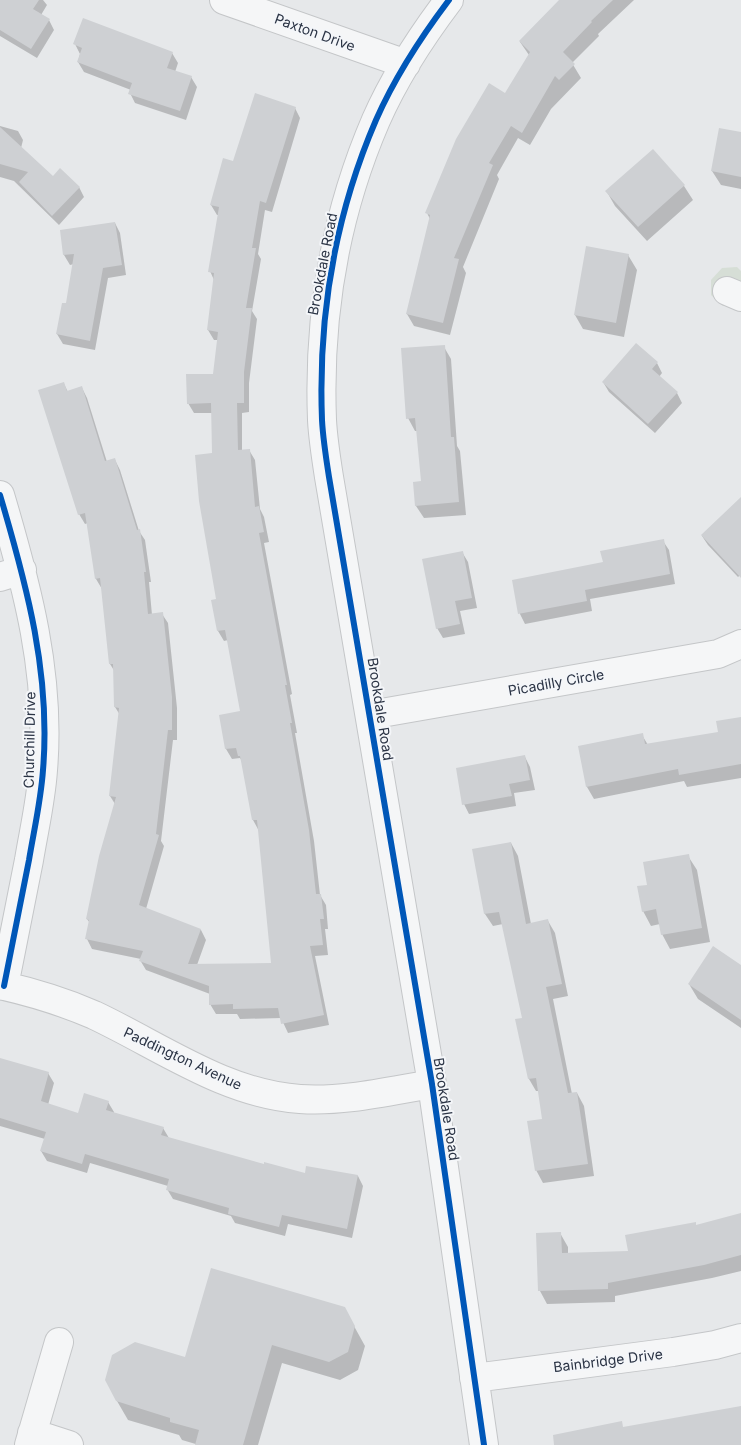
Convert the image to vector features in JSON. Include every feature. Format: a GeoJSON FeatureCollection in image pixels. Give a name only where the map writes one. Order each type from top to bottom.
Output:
{"type":"FeatureCollection","features":[{"type":"Feature","properties":{"kind":"street","name":"Paxton Drive"},"geometry":{"type":"LineString","coordinates":[[224,0],[406,64]]}},
{"type":"Feature","properties":{"kind":"street","name":"Brookdale Road"},"geometry":{"type":"LineString","coordinates":[[449,0],[406,64],[377,119],[358,166],[345,208],[326,297],[321,350],[322,422],[329,477],[432,1084],[484,1445]]}},
{"type":"Feature","properties":{"kind":"street","name":"Churchill Drive"},"geometry":{"type":"LineString","coordinates":[[0,496],[11,574],[41,663],[44,719],[44,768],[40,800],[2,985]]}},
{"type":"Feature","properties":{"kind":"street","name":"Picadilly Circle"},"geometry":{"type":"LineString","coordinates":[[370,715],[718,654],[741,644]]}},
{"type":"Feature","properties":{"kind":"street","name":"Paddington Avenue"},"geometry":{"type":"LineString","coordinates":[[2,985],[93,1015],[208,1073],[263,1094],[300,1099],[345,1098],[432,1084]]}},
{"type":"Feature","properties":{"kind":"street","name":"Bainbridge Drive"},"geometry":{"type":"LineString","coordinates":[[474,1378],[673,1352],[715,1345],[741,1338]]}},
{"type":"Feature","properties":{"kind":"street"},"geometry":{"type":"LineString","coordinates":[[59,1342],[31,1439],[69,1445]]}},
{"type":"Feature","properties":{"kind":"shaded area"},"geometry":{"type":"Polygon","coordinates":[[[737,267],[741,271],[741,302],[739,305],[723,306],[711,295],[711,280],[722,268],[737,267]]]}},
{"type":"Feature","properties":{"kind":"building"},"geometry":{"type":"Polygon","coordinates":[[[0,0],[39,0],[33,9],[50,19],[31,49],[0,30],[0,0]]]}},
{"type":"Feature","properties":{"kind":"building"},"geometry":{"type":"Polygon","coordinates":[[[559,0],[613,0],[563,52],[575,64],[559,80],[555,76],[522,133],[511,126],[489,163],[493,165],[454,258],[459,259],[443,323],[406,314],[430,215],[425,213],[456,139],[489,83],[505,93],[530,52],[519,41],[559,0]]]}},
{"type":"Feature","properties":{"kind":"building"},"geometry":{"type":"Polygon","coordinates":[[[83,18],[173,52],[167,68],[192,76],[180,111],[128,94],[132,83],[77,62],[82,48],[73,44],[83,18]]]}},
{"type":"Feature","properties":{"kind":"building"},"geometry":{"type":"Polygon","coordinates":[[[255,93],[296,107],[266,203],[260,201],[252,248],[256,248],[246,308],[252,308],[244,372],[244,403],[237,403],[238,450],[250,449],[255,507],[259,506],[264,532],[259,533],[287,685],[285,685],[292,723],[290,723],[309,830],[316,894],[321,894],[324,919],[320,919],[323,945],[310,946],[324,1015],[281,1024],[278,1008],[233,1009],[233,1004],[209,1005],[209,986],[139,961],[143,951],[85,939],[89,920],[86,919],[99,856],[116,797],[109,796],[119,708],[114,707],[113,664],[109,664],[100,578],[95,579],[85,513],[78,515],[38,390],[64,382],[67,391],[82,386],[105,461],[115,458],[137,530],[140,529],[146,572],[144,572],[148,614],[163,612],[172,697],[172,730],[168,730],[156,834],[159,835],[139,905],[201,929],[188,964],[271,963],[257,820],[252,820],[240,756],[238,756],[236,748],[225,749],[219,715],[240,711],[225,630],[217,631],[211,600],[216,599],[199,501],[195,455],[212,453],[211,403],[187,404],[186,374],[213,374],[218,332],[207,330],[214,273],[208,272],[219,207],[210,205],[223,158],[233,161],[255,93]]]}},
{"type":"Feature","properties":{"kind":"building"},"geometry":{"type":"Polygon","coordinates":[[[0,127],[53,176],[60,168],[80,187],[52,216],[19,182],[28,172],[0,164],[0,127]]]}},
{"type":"Feature","properties":{"kind":"building"},"geometry":{"type":"Polygon","coordinates":[[[719,128],[741,132],[741,177],[711,171],[719,128]]]}},
{"type":"Feature","properties":{"kind":"building"},"geometry":{"type":"Polygon","coordinates":[[[653,149],[685,185],[638,227],[605,191],[653,149]]]}},
{"type":"Feature","properties":{"kind":"building"},"geometry":{"type":"Polygon","coordinates":[[[115,222],[122,265],[103,268],[90,341],[56,334],[62,303],[66,303],[74,254],[63,255],[60,230],[115,222]]]}},
{"type":"Feature","properties":{"kind":"building"},"geometry":{"type":"Polygon","coordinates":[[[586,246],[629,254],[616,323],[574,315],[586,246]]]}},
{"type":"Feature","properties":{"kind":"building"},"geometry":{"type":"Polygon","coordinates":[[[636,343],[658,362],[652,369],[678,392],[648,424],[602,382],[636,343]]]}},
{"type":"Feature","properties":{"kind":"building"},"geometry":{"type":"Polygon","coordinates":[[[445,345],[451,437],[454,437],[459,502],[415,506],[413,482],[421,481],[415,418],[406,419],[401,348],[445,345]]]}},
{"type":"Feature","properties":{"kind":"building"},"geometry":{"type":"Polygon","coordinates":[[[741,497],[741,578],[701,535],[741,497]]]}},
{"type":"Feature","properties":{"kind":"building"},"geometry":{"type":"Polygon","coordinates":[[[664,539],[670,574],[585,590],[587,601],[518,614],[512,580],[603,562],[600,551],[664,539]]]}},
{"type":"Feature","properties":{"kind":"building"},"geometry":{"type":"Polygon","coordinates":[[[463,551],[472,598],[455,601],[460,624],[436,629],[422,559],[463,551]]]}},
{"type":"Feature","properties":{"kind":"building"},"geometry":{"type":"Polygon","coordinates":[[[741,717],[741,764],[679,775],[678,769],[586,787],[578,746],[643,733],[645,744],[718,732],[716,721],[741,717]]]}},
{"type":"Feature","properties":{"kind":"building"},"geometry":{"type":"Polygon","coordinates":[[[525,755],[530,780],[509,784],[512,796],[462,805],[456,768],[525,755]]]}},
{"type":"Feature","properties":{"kind":"building"},"geometry":{"type":"Polygon","coordinates":[[[511,842],[526,924],[548,919],[562,984],[546,987],[568,1093],[577,1092],[588,1164],[535,1171],[527,1121],[542,1119],[536,1078],[528,1079],[515,1019],[522,1018],[499,912],[484,914],[472,849],[511,842]]]}},
{"type":"Feature","properties":{"kind":"building"},"geometry":{"type":"Polygon","coordinates":[[[689,854],[702,928],[661,935],[656,909],[642,912],[637,886],[647,885],[643,862],[689,854]]]}},
{"type":"Feature","properties":{"kind":"building"},"geometry":{"type":"Polygon","coordinates":[[[713,946],[741,965],[741,1020],[688,984],[713,946]]]}},
{"type":"Feature","properties":{"kind":"building"},"geometry":{"type":"Polygon","coordinates":[[[0,1058],[49,1072],[41,1101],[78,1113],[84,1093],[109,1101],[106,1110],[164,1127],[161,1135],[264,1164],[264,1162],[305,1173],[306,1166],[358,1175],[347,1229],[282,1215],[279,1227],[228,1214],[229,1208],[166,1190],[169,1179],[85,1154],[82,1164],[40,1151],[46,1132],[0,1118],[0,1058]]]}},
{"type":"Feature","properties":{"kind":"building"},"geometry":{"type":"Polygon","coordinates":[[[741,1213],[741,1255],[704,1265],[608,1283],[608,1289],[538,1291],[536,1233],[561,1232],[562,1253],[628,1251],[625,1235],[696,1222],[696,1225],[741,1213]]]}},
{"type":"Feature","properties":{"kind":"building"},"geometry":{"type":"Polygon","coordinates":[[[211,1268],[345,1307],[355,1326],[348,1352],[329,1362],[272,1345],[243,1445],[195,1445],[199,1430],[170,1422],[170,1418],[116,1401],[105,1380],[112,1355],[135,1342],[185,1357],[211,1268]]]}},
{"type":"Feature","properties":{"kind":"building"},"geometry":{"type":"Polygon","coordinates":[[[741,1406],[741,1445],[554,1445],[553,1435],[622,1421],[623,1427],[741,1406]]]}},
{"type":"Feature","properties":{"kind":"cycle path"},"geometry":{"type":"LineString","coordinates":[[449,0],[428,28],[391,88],[362,156],[350,192],[332,267],[323,343],[321,381],[322,420],[329,477],[432,1084],[484,1445]]}},
{"type":"Feature","properties":{"kind":"cycle path"},"geometry":{"type":"LineString","coordinates":[[0,495],[28,597],[35,631],[40,665],[45,735],[39,804],[4,986]]}}]}
